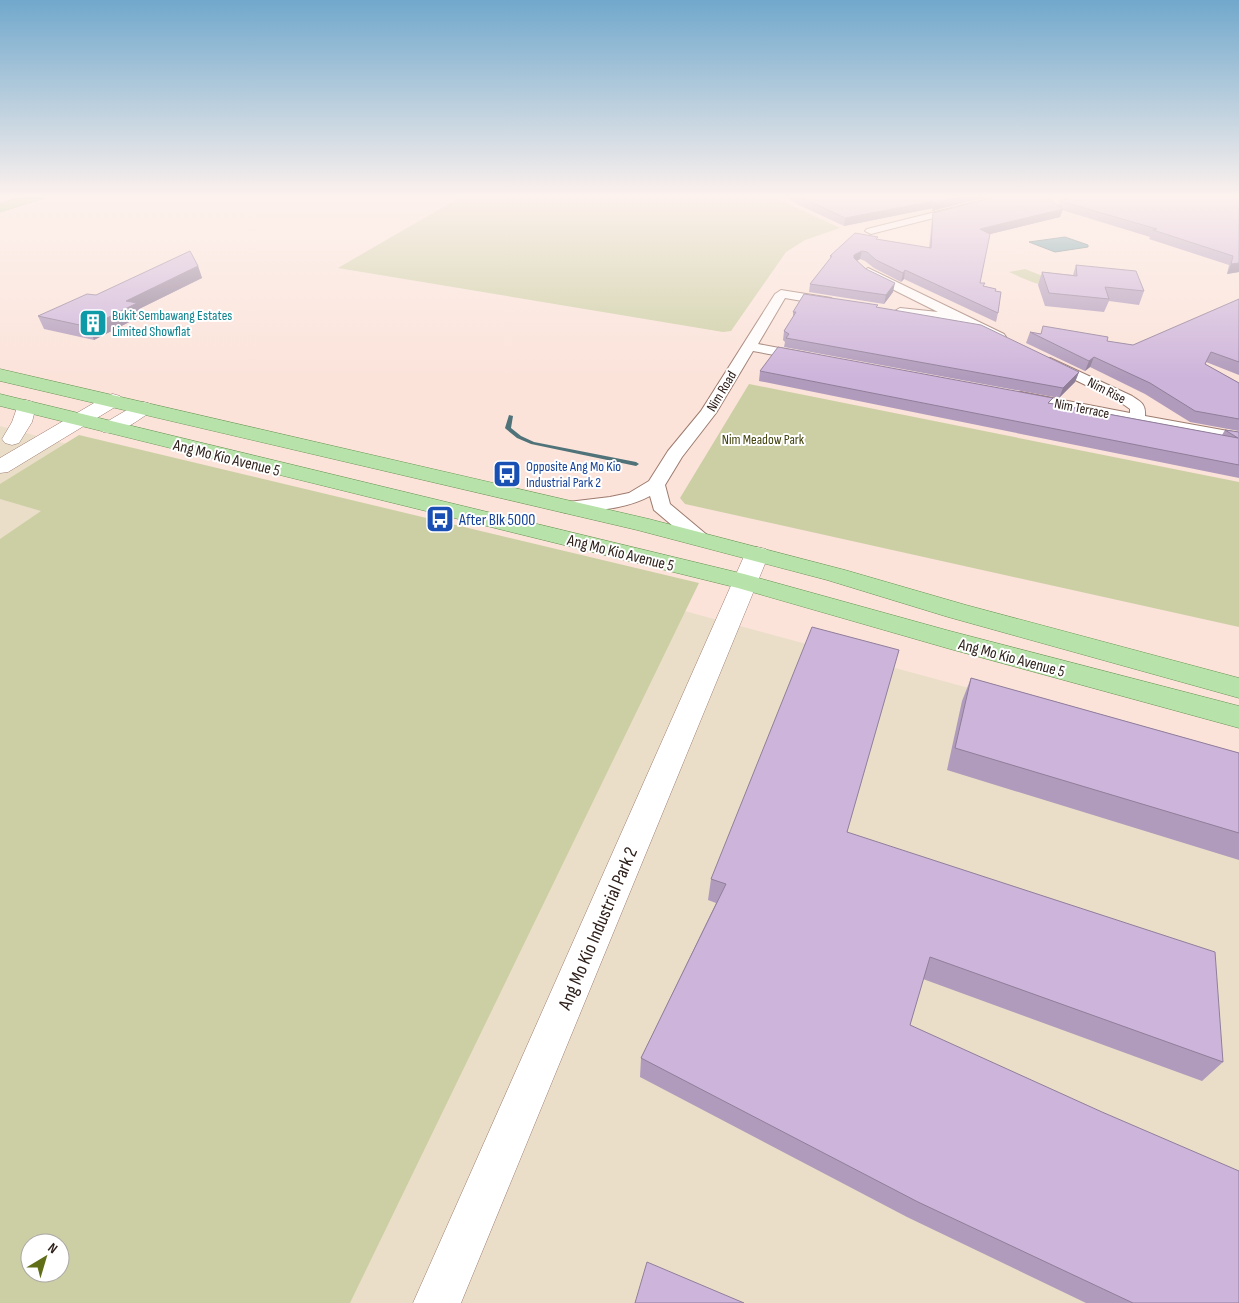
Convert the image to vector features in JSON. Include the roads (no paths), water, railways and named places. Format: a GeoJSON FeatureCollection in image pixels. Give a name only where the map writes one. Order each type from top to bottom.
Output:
{"type":"FeatureCollection","features":[{"type":"Feature","properties":{"kind":"main road","name":"Ang Mo Kio Avenue 5"},"geometry":{"type":"LineString","coordinates":[[0,375],[90,394],[700,539],[1239,688]]}},
{"type":"Feature","properties":{"kind":"main road","name":"Ang Mo Kio Avenue 5"},"geometry":{"type":"LineString","coordinates":[[0,400],[744,582],[950,640],[1239,717]]}},
{"type":"Feature","properties":{"kind":"street"},"geometry":{"type":"LineString","coordinates":[[860,265],[869,273],[1010,342]]}},
{"type":"Feature","properties":{"kind":"street","name":"Nim Road"},"geometry":{"type":"LineString","coordinates":[[656,485],[674,456],[708,413],[782,294],[840,303]]}},
{"type":"Feature","properties":{"kind":"street"},"geometry":{"type":"LineString","coordinates":[[887,310],[924,316],[956,316]]}},
{"type":"Feature","properties":{"kind":"street"},"geometry":{"type":"LineString","coordinates":[[748,346],[822,360]]}},
{"type":"Feature","properties":{"kind":"street","name":"Nim Rise"},"geometry":{"type":"LineString","coordinates":[[1037,355],[1126,399],[1138,407],[1137,419]]}},
{"type":"Feature","properties":{"kind":"street"},"geometry":{"type":"LineString","coordinates":[[6,442],[90,394]]}},
{"type":"Feature","properties":{"kind":"street","name":"Nim Terrace"},"geometry":{"type":"LineString","coordinates":[[1009,395],[1239,438]]}},
{"type":"Feature","properties":{"kind":"street"},"geometry":{"type":"LineString","coordinates":[[0,467],[81,421],[113,400]]}},
{"type":"Feature","properties":{"kind":"street"},"geometry":{"type":"LineString","coordinates":[[6,442],[22,422],[26,406]]}},
{"type":"Feature","properties":{"kind":"street"},"geometry":{"type":"LineString","coordinates":[[110,428],[144,408]]}},
{"type":"Feature","properties":{"kind":"street"},"geometry":{"type":"LineString","coordinates":[[567,506],[610,503],[635,497],[656,485],[661,506],[700,539]]}},
{"type":"Feature","properties":{"kind":"street","name":"Ang Mo Kio Industrial Park 2"},"geometry":{"type":"LineString","coordinates":[[437,1303],[757,554]]}},
{"type":"Feature","properties":{"kind":"waterway"},"geometry":{"type":"LineString","coordinates":[[511,416],[508,428],[519,437],[533,443],[636,464]]}},
{"type":"Feature","properties":{"kind":"place","name":"Bukit Sembawang Estates Limited Showflat"},"geometry":{"type":"Point","coordinates":[93,323]}},
{"type":"Feature","properties":{"kind":"place","name":"Opposite Ang Mo Kio Industrial Park 2"},"geometry":{"type":"Point","coordinates":[507,474]}},
{"type":"Feature","properties":{"kind":"place","name":"After Blk 5000"},"geometry":{"type":"Point","coordinates":[440,519]}},
{"type":"Feature","properties":{"kind":"park label","name":"Nim Meadow Park"},"geometry":{"type":"Point","coordinates":[763,439]}}]}
